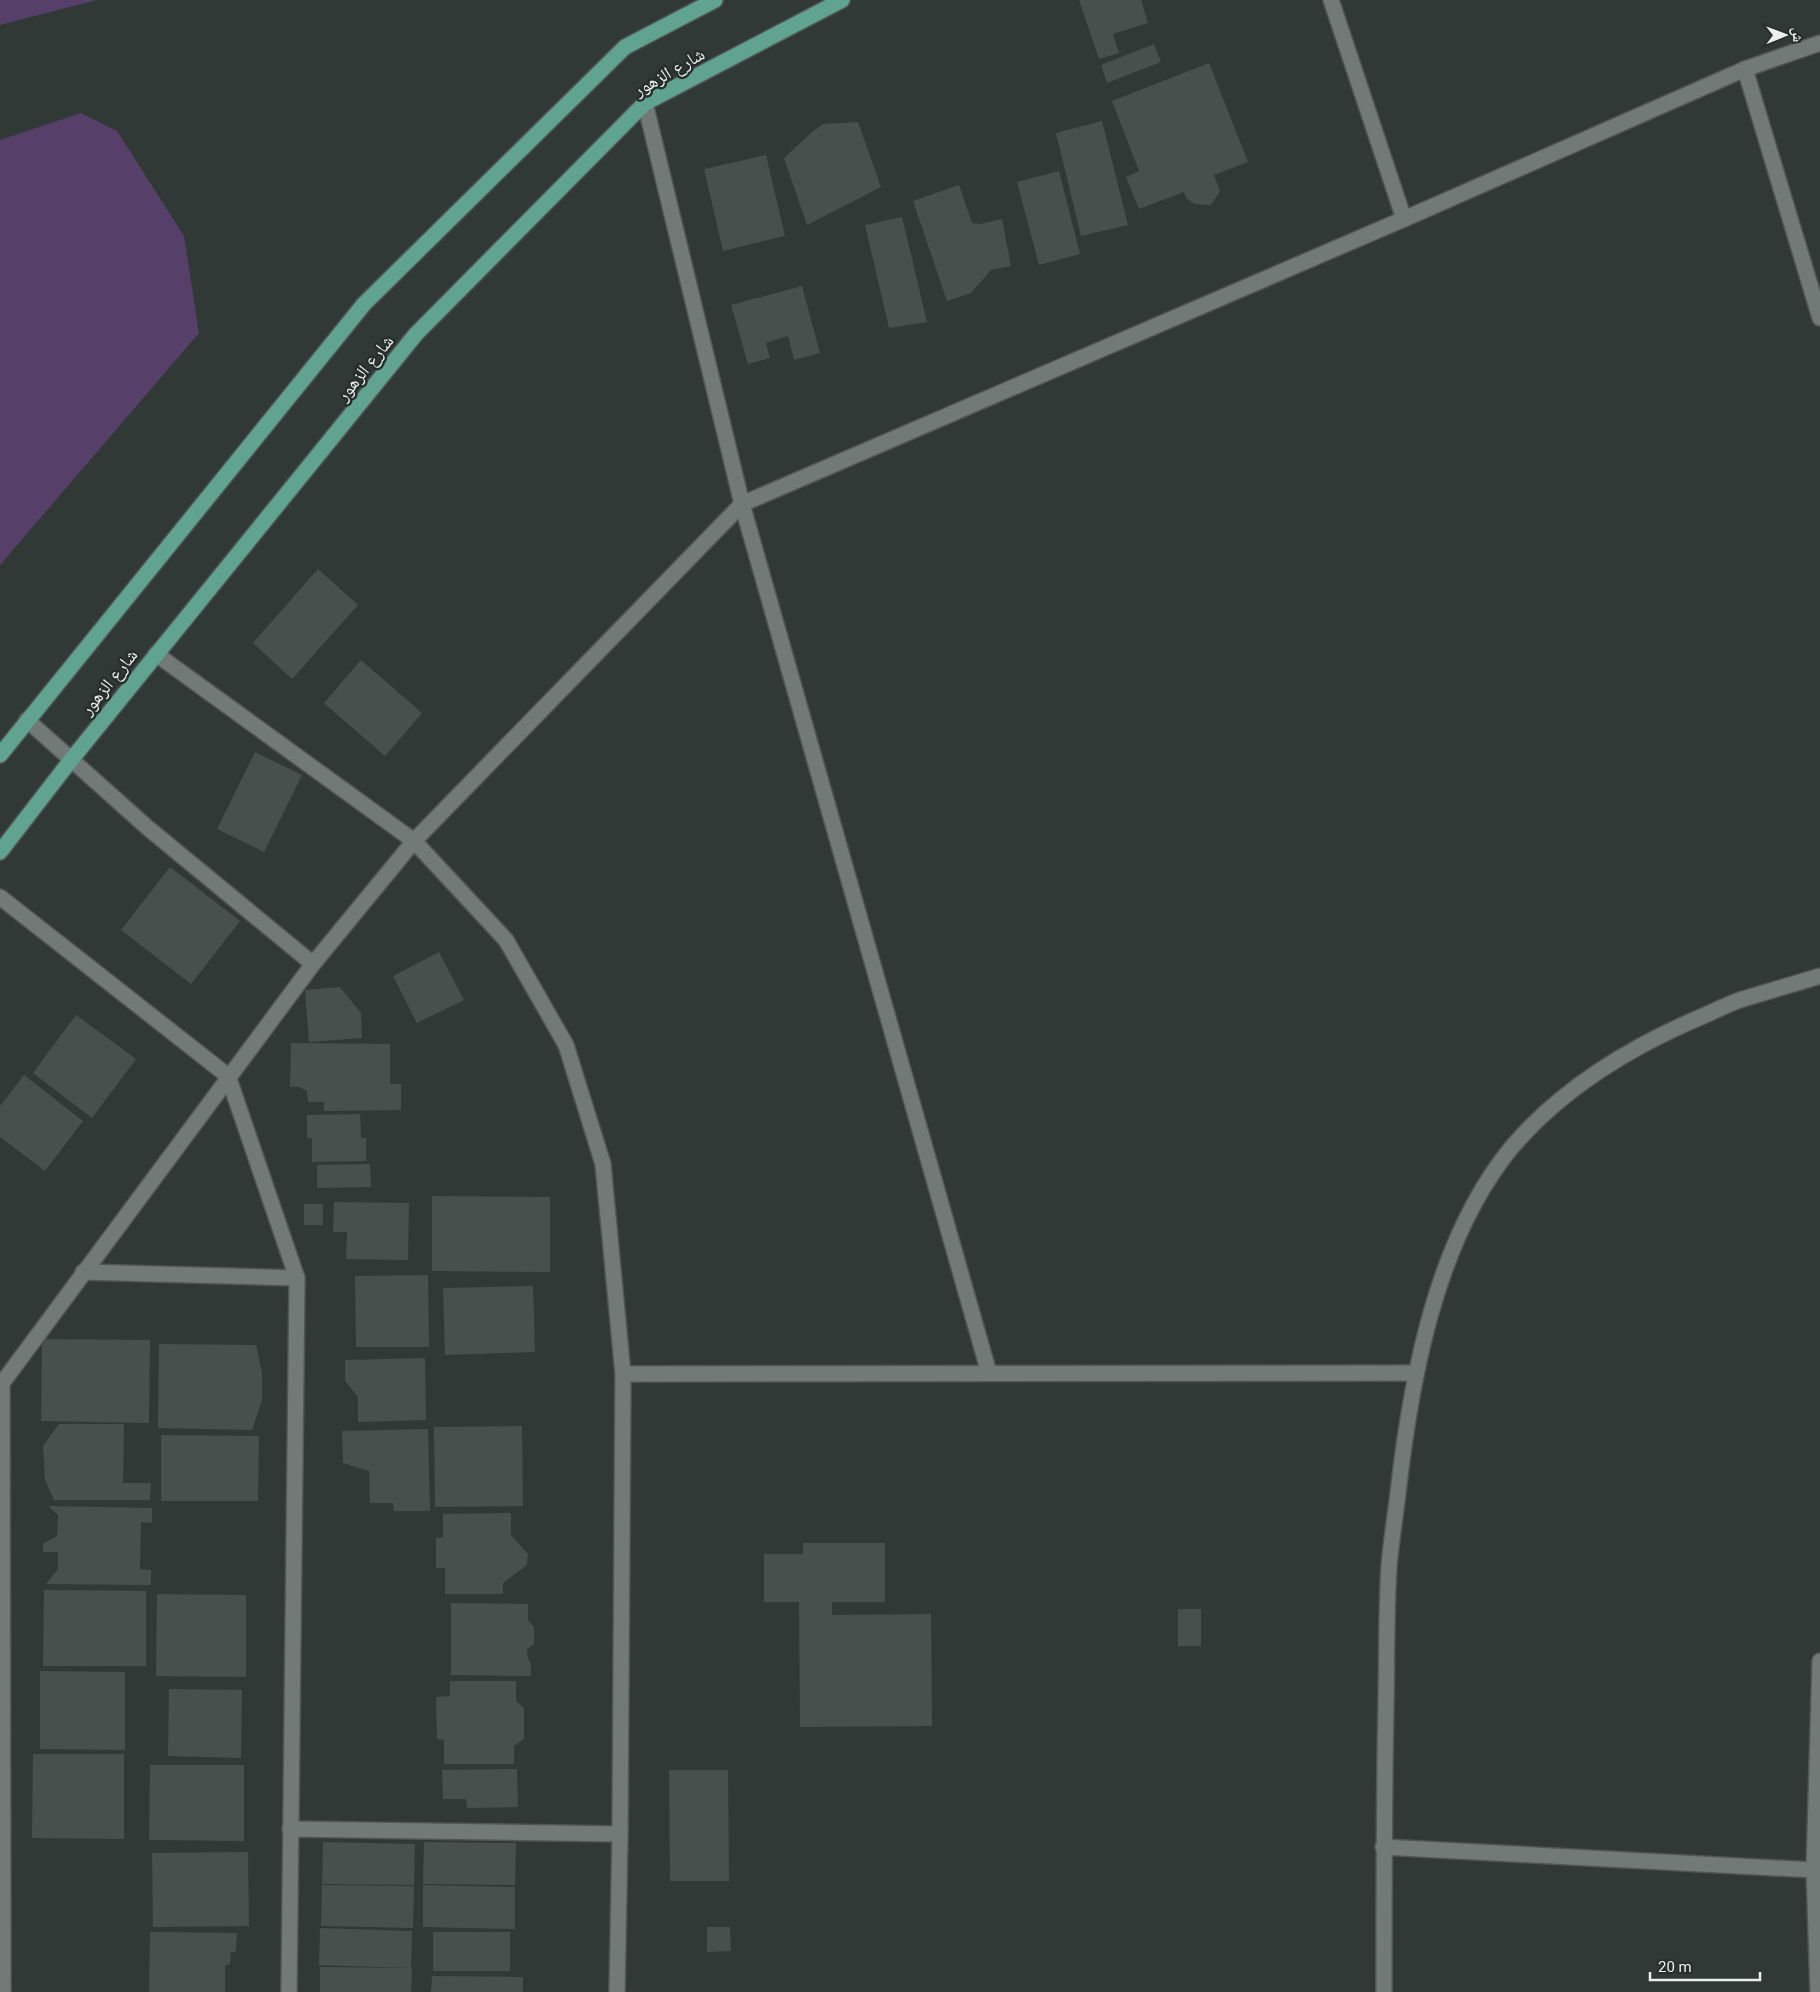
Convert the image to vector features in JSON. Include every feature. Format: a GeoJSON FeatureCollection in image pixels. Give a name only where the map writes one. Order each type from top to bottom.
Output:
{"type":"FeatureCollection","features":[{"type":"Feature","properties":{"kind":"main road"},"geometry":{"type":"LineString","coordinates":[[0,755],[364,304],[625,46],[715,0]]}},
{"type":"Feature","properties":{"kind":"main road","name":"شارع الزهور"},"geometry":{"type":"LineString","coordinates":[[0,852],[156,654],[416,334],[645,103],[842,0]]}},
{"type":"Feature","properties":{"kind":"street"},"geometry":{"type":"LineString","coordinates":[[1331,0],[1404,219]]}},
{"type":"Feature","properties":{"kind":"street"},"geometry":{"type":"LineString","coordinates":[[3,1992],[1,1385],[228,1076],[313,964],[414,840],[742,504],[1404,219],[1745,69],[1820,43]]}},
{"type":"Feature","properties":{"kind":"street"},"geometry":{"type":"LineString","coordinates":[[1745,69],[1816,287],[1820,318]]}},
{"type":"Feature","properties":{"kind":"street"},"geometry":{"type":"LineString","coordinates":[[645,103],[742,504],[989,1373]]}},
{"type":"Feature","properties":{"kind":"street"},"geometry":{"type":"LineString","coordinates":[[156,654],[414,840],[506,940],[566,1045],[603,1164],[623,1374],[620,1834],[616,1992]]}},
{"type":"Feature","properties":{"kind":"street"},"geometry":{"type":"LineString","coordinates":[[27,720],[148,828],[313,964]]}},
{"type":"Feature","properties":{"kind":"street"},"geometry":{"type":"LineString","coordinates":[[0,897],[228,1076],[297,1278],[289,1992]]}},
{"type":"Feature","properties":{"kind":"street"},"geometry":{"type":"LineString","coordinates":[[1384,1992],[1383,1847],[1389,1566],[1405,1433],[1416,1373],[1436,1295],[1461,1231],[1483,1188],[1513,1147],[1545,1115],[1587,1079],[1629,1051],[1678,1026],[1740,1000],[1820,976]]}},
{"type":"Feature","properties":{"kind":"street"},"geometry":{"type":"LineString","coordinates":[[83,1272],[297,1278]]}},
{"type":"Feature","properties":{"kind":"street"},"geometry":{"type":"LineString","coordinates":[[623,1374],[1416,1373]]}},
{"type":"Feature","properties":{"kind":"street"},"geometry":{"type":"LineString","coordinates":[[1818,1992],[1814,1870],[1820,1661]]}},
{"type":"Feature","properties":{"kind":"street"},"geometry":{"type":"LineString","coordinates":[[290,1829],[620,1834]]}},
{"type":"Feature","properties":{"kind":"street"},"geometry":{"type":"LineString","coordinates":[[1383,1847],[1814,1870]]}},
{"type":"Feature","properties":{"kind":"shaded area"},"geometry":{"type":"Polygon","coordinates":[[[0,0],[97,0],[0,25],[0,0]]]}},
{"type":"Feature","properties":{"kind":"shaded area"},"geometry":{"type":"Polygon","coordinates":[[[81,113],[117,131],[184,236],[199,333],[0,565],[0,140],[81,113]]]}},
{"type":"Feature","properties":{"kind":"building"},"geometry":{"type":"Polygon","coordinates":[[[1079,0],[1141,0],[1148,23],[1113,34],[1119,53],[1099,59],[1079,0]]]}},
{"type":"Feature","properties":{"kind":"building"},"geometry":{"type":"Polygon","coordinates":[[[1154,44],[1161,62],[1107,83],[1101,65],[1154,44]]]}},
{"type":"Feature","properties":{"kind":"building"},"geometry":{"type":"Polygon","coordinates":[[[1209,63],[1248,162],[1214,175],[1220,191],[1211,205],[1195,204],[1186,198],[1184,192],[1139,209],[1126,177],[1139,171],[1112,101],[1209,63]]]}},
{"type":"Feature","properties":{"kind":"building"},"geometry":{"type":"Polygon","coordinates":[[[1102,121],[1128,225],[1081,236],[1056,133],[1102,121]]]}},
{"type":"Feature","properties":{"kind":"building"},"geometry":{"type":"Polygon","coordinates":[[[858,122],[881,187],[807,225],[784,158],[823,124],[858,122]]]}},
{"type":"Feature","properties":{"kind":"building"},"geometry":{"type":"Polygon","coordinates":[[[766,155],[785,236],[723,251],[704,169],[766,155]]]}},
{"type":"Feature","properties":{"kind":"building"},"geometry":{"type":"Polygon","coordinates":[[[1059,171],[1080,254],[1039,265],[1017,182],[1059,171]]]}},
{"type":"Feature","properties":{"kind":"building"},"geometry":{"type":"Polygon","coordinates":[[[959,185],[972,223],[980,224],[1002,219],[1011,266],[991,270],[971,293],[947,301],[913,201],[959,185]]]}},
{"type":"Feature","properties":{"kind":"building"},"geometry":{"type":"Polygon","coordinates":[[[902,217],[927,322],[889,328],[865,225],[902,217]]]}},
{"type":"Feature","properties":{"kind":"building"},"geometry":{"type":"Polygon","coordinates":[[[802,286],[820,353],[794,360],[788,336],[766,343],[770,358],[748,364],[731,305],[802,286]]]}},
{"type":"Feature","properties":{"kind":"building"},"geometry":{"type":"Polygon","coordinates":[[[318,569],[358,605],[292,679],[253,643],[318,569]]]}},
{"type":"Feature","properties":{"kind":"building"},"geometry":{"type":"Polygon","coordinates":[[[361,660],[422,713],[385,756],[324,703],[361,660]]]}},
{"type":"Feature","properties":{"kind":"building"},"geometry":{"type":"Polygon","coordinates":[[[255,752],[302,775],[264,852],[217,829],[255,752]]]}},
{"type":"Feature","properties":{"kind":"building"},"geometry":{"type":"Polygon","coordinates":[[[170,867],[240,921],[191,984],[121,930],[170,867]]]}},
{"type":"Feature","properties":{"kind":"building"},"geometry":{"type":"Polygon","coordinates":[[[439,952],[464,1000],[417,1023],[393,976],[439,952]]]}},
{"type":"Feature","properties":{"kind":"building"},"geometry":{"type":"Polygon","coordinates":[[[340,987],[361,1013],[362,1038],[309,1042],[305,990],[340,987]]]}},
{"type":"Feature","properties":{"kind":"building"},"geometry":{"type":"Polygon","coordinates":[[[76,1015],[136,1059],[92,1118],[33,1073],[76,1015]]]}},
{"type":"Feature","properties":{"kind":"building"},"geometry":{"type":"Polygon","coordinates":[[[291,1043],[390,1044],[390,1084],[401,1084],[401,1110],[324,1111],[324,1102],[308,1102],[307,1091],[299,1087],[290,1087],[291,1043]]]}},
{"type":"Feature","properties":{"kind":"building"},"geometry":{"type":"Polygon","coordinates":[[[24,1075],[83,1121],[45,1171],[0,1137],[0,1106],[24,1075]]]}},
{"type":"Feature","properties":{"kind":"building"},"geometry":{"type":"Polygon","coordinates":[[[360,1114],[361,1138],[366,1138],[366,1161],[312,1162],[312,1138],[307,1138],[307,1115],[360,1114]]]}},
{"type":"Feature","properties":{"kind":"building"},"geometry":{"type":"Polygon","coordinates":[[[370,1164],[371,1187],[317,1188],[317,1165],[370,1164]]]}},
{"type":"Feature","properties":{"kind":"building"},"geometry":{"type":"Polygon","coordinates":[[[432,1196],[550,1197],[550,1272],[432,1271],[432,1196]]]}},
{"type":"Feature","properties":{"kind":"building"},"geometry":{"type":"Polygon","coordinates":[[[334,1202],[409,1203],[408,1260],[346,1259],[347,1232],[333,1232],[334,1202]]]}},
{"type":"Feature","properties":{"kind":"building"},"geometry":{"type":"Polygon","coordinates":[[[304,1204],[323,1204],[323,1225],[304,1225],[304,1204]]]}},
{"type":"Feature","properties":{"kind":"building"},"geometry":{"type":"Polygon","coordinates":[[[428,1275],[429,1347],[356,1347],[355,1276],[428,1275]]]}},
{"type":"Feature","properties":{"kind":"building"},"geometry":{"type":"Polygon","coordinates":[[[533,1286],[535,1352],[445,1355],[443,1288],[533,1286]]]}},
{"type":"Feature","properties":{"kind":"building"},"geometry":{"type":"Polygon","coordinates":[[[42,1339],[150,1340],[149,1423],[41,1421],[42,1339]]]}},
{"type":"Feature","properties":{"kind":"building"},"geometry":{"type":"Polygon","coordinates":[[[159,1344],[256,1345],[262,1372],[262,1400],[252,1430],[158,1428],[159,1344]]]}},
{"type":"Feature","properties":{"kind":"building"},"geometry":{"type":"Polygon","coordinates":[[[425,1358],[426,1420],[358,1422],[358,1397],[345,1381],[345,1360],[425,1358]]]}},
{"type":"Feature","properties":{"kind":"building"},"geometry":{"type":"Polygon","coordinates":[[[59,1424],[124,1424],[123,1483],[151,1483],[150,1500],[54,1500],[45,1480],[43,1446],[59,1424]]]}},
{"type":"Feature","properties":{"kind":"building"},"geometry":{"type":"Polygon","coordinates":[[[522,1426],[523,1506],[435,1507],[434,1427],[522,1426]]]}},
{"type":"Feature","properties":{"kind":"building"},"geometry":{"type":"Polygon","coordinates":[[[428,1429],[430,1511],[394,1511],[393,1503],[370,1503],[369,1471],[343,1463],[342,1431],[428,1429]]]}},
{"type":"Feature","properties":{"kind":"building"},"geometry":{"type":"Polygon","coordinates":[[[161,1435],[259,1436],[258,1501],[161,1501],[161,1435]]]}},
{"type":"Feature","properties":{"kind":"building"},"geometry":{"type":"Polygon","coordinates":[[[48,1506],[152,1508],[152,1523],[141,1522],[140,1569],[151,1570],[151,1585],[46,1584],[58,1569],[58,1552],[43,1552],[43,1544],[57,1536],[58,1515],[48,1506]]]}},
{"type":"Feature","properties":{"kind":"building"},"geometry":{"type":"Polygon","coordinates":[[[511,1513],[511,1535],[528,1554],[527,1565],[503,1583],[503,1594],[445,1594],[445,1568],[436,1568],[436,1538],[443,1537],[443,1514],[511,1513]]]}},
{"type":"Feature","properties":{"kind":"building"},"geometry":{"type":"Polygon","coordinates":[[[803,1543],[885,1543],[885,1602],[832,1602],[832,1615],[931,1614],[932,1726],[800,1727],[799,1602],[764,1602],[764,1554],[803,1554],[803,1543]]]}},
{"type":"Feature","properties":{"kind":"building"},"geometry":{"type":"Polygon","coordinates":[[[44,1590],[146,1591],[146,1666],[43,1666],[44,1590]]]}},
{"type":"Feature","properties":{"kind":"building"},"geometry":{"type":"Polygon","coordinates":[[[157,1594],[246,1595],[246,1677],[156,1676],[157,1594]]]}},
{"type":"Feature","properties":{"kind":"building"},"geometry":{"type":"Polygon","coordinates":[[[451,1603],[528,1604],[528,1620],[534,1627],[534,1644],[527,1649],[528,1659],[531,1664],[531,1676],[451,1675],[451,1603]]]}},
{"type":"Feature","properties":{"kind":"building"},"geometry":{"type":"Polygon","coordinates":[[[1178,1609],[1201,1609],[1201,1646],[1178,1646],[1178,1609]]]}},
{"type":"Feature","properties":{"kind":"building"},"geometry":{"type":"Polygon","coordinates":[[[40,1671],[125,1672],[125,1750],[40,1749],[40,1671]]]}},
{"type":"Feature","properties":{"kind":"building"},"geometry":{"type":"Polygon","coordinates":[[[450,1681],[516,1681],[516,1701],[524,1708],[524,1739],[514,1746],[514,1764],[444,1764],[444,1740],[437,1739],[436,1697],[450,1696],[450,1681]]]}},
{"type":"Feature","properties":{"kind":"building"},"geometry":{"type":"Polygon","coordinates":[[[169,1689],[242,1690],[241,1758],[168,1756],[169,1689]]]}},
{"type":"Feature","properties":{"kind":"building"},"geometry":{"type":"Polygon","coordinates":[[[33,1754],[124,1754],[124,1839],[32,1838],[33,1754]]]}},
{"type":"Feature","properties":{"kind":"building"},"geometry":{"type":"Polygon","coordinates":[[[150,1765],[244,1765],[244,1841],[149,1840],[150,1765]]]}},
{"type":"Feature","properties":{"kind":"building"},"geometry":{"type":"Polygon","coordinates":[[[517,1769],[518,1807],[467,1808],[466,1799],[443,1799],[442,1770],[517,1769]]]}},
{"type":"Feature","properties":{"kind":"building"},"geometry":{"type":"Polygon","coordinates":[[[669,1770],[728,1770],[729,1881],[670,1881],[669,1770]]]}},
{"type":"Feature","properties":{"kind":"building"},"geometry":{"type":"Polygon","coordinates":[[[323,1842],[415,1844],[414,1885],[322,1884],[323,1842]]]}},
{"type":"Feature","properties":{"kind":"building"},"geometry":{"type":"Polygon","coordinates":[[[424,1842],[516,1843],[515,1885],[423,1884],[424,1842]]]}},
{"type":"Feature","properties":{"kind":"building"},"geometry":{"type":"Polygon","coordinates":[[[248,1852],[249,1926],[153,1927],[152,1853],[248,1852]]]}},
{"type":"Feature","properties":{"kind":"building"},"geometry":{"type":"Polygon","coordinates":[[[322,1885],[414,1886],[413,1928],[321,1926],[322,1885]]]}},
{"type":"Feature","properties":{"kind":"building"},"geometry":{"type":"Polygon","coordinates":[[[423,1885],[515,1887],[515,1929],[423,1927],[423,1885]]]}},
{"type":"Feature","properties":{"kind":"building"},"geometry":{"type":"Polygon","coordinates":[[[707,1927],[730,1927],[731,1951],[707,1952],[707,1927]]]}},
{"type":"Feature","properties":{"kind":"building"},"geometry":{"type":"Polygon","coordinates":[[[320,1928],[412,1931],[411,1968],[319,1965],[320,1928]]]}},
{"type":"Feature","properties":{"kind":"building"},"geometry":{"type":"Polygon","coordinates":[[[150,1932],[237,1933],[236,1952],[231,1952],[230,1964],[225,1966],[225,1992],[149,1992],[150,1932]]]}},
{"type":"Feature","properties":{"kind":"building"},"geometry":{"type":"Polygon","coordinates":[[[433,1932],[510,1932],[510,1971],[433,1971],[433,1932]]]}},
{"type":"Feature","properties":{"kind":"building"},"geometry":{"type":"Polygon","coordinates":[[[320,1967],[412,1968],[411,1992],[320,1992],[320,1967]]]}},
{"type":"Feature","properties":{"kind":"building"},"geometry":{"type":"Polygon","coordinates":[[[432,1976],[523,1977],[523,1992],[431,1992],[432,1976]]]}}]}
